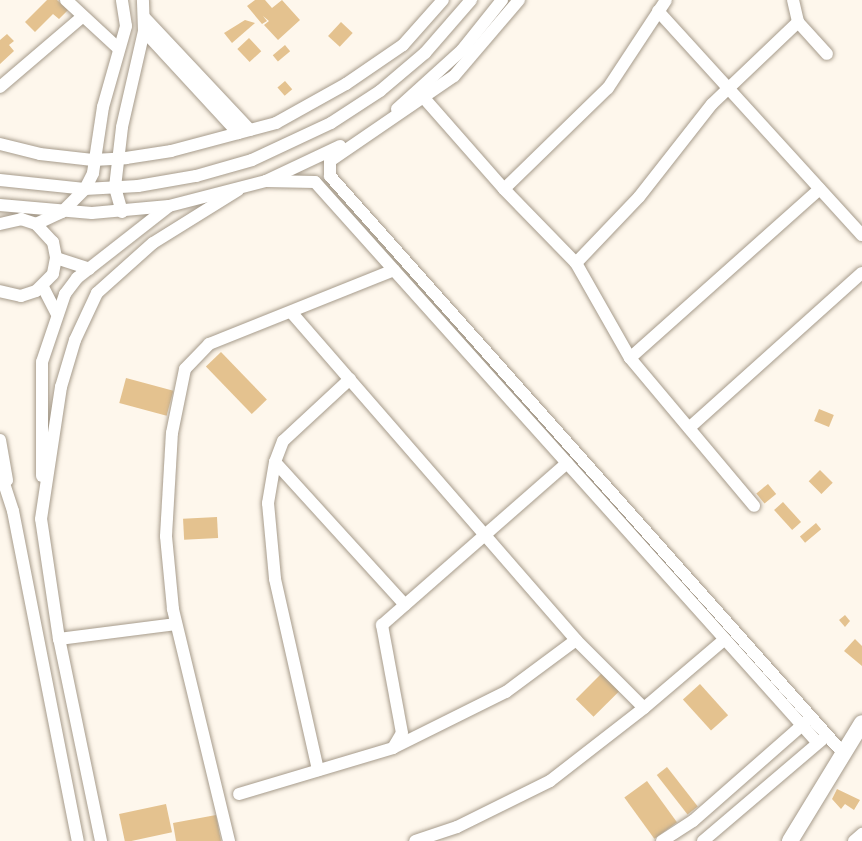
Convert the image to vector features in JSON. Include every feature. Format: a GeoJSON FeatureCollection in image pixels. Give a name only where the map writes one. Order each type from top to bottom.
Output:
{"type":"FeatureCollection","features":[{"type":"Feature","properties":{"kind":"main road"},"geometry":{"type":"LineString","coordinates":[[790,841],[862,723]]}},
{"type":"Feature","properties":{"kind":"street"},"geometry":{"type":"LineString","coordinates":[[66,0],[119,49]]}},
{"type":"Feature","properties":{"kind":"street"},"geometry":{"type":"LineString","coordinates":[[36,224],[62,212],[85,189],[93,173],[93,160],[126,26],[122,0]]}},
{"type":"Feature","properties":{"kind":"street"},"geometry":{"type":"LineString","coordinates":[[122,212],[115,187],[118,158],[144,31],[143,0]]}},
{"type":"Feature","properties":{"kind":"street"},"geometry":{"type":"LineString","coordinates":[[0,144],[40,154],[93,160],[171,151],[276,123],[346,84],[403,45],[443,0]]}},
{"type":"Feature","properties":{"kind":"street"},"geometry":{"type":"LineString","coordinates":[[0,180],[85,189],[167,182],[224,169],[306,137],[356,107],[403,72],[471,0]]}},
{"type":"Feature","properties":{"kind":"street"},"geometry":{"type":"LineString","coordinates":[[0,206],[62,212],[122,212],[168,206],[266,181],[346,142],[396,109],[462,50],[502,0]]}},
{"type":"Feature","properties":{"kind":"street"},"geometry":{"type":"LineString","coordinates":[[519,0],[454,76],[330,161],[330,176],[822,740],[843,753]]}},
{"type":"Feature","properties":{"kind":"street"},"geometry":{"type":"LineString","coordinates":[[504,189],[608,88],[666,0]]}},
{"type":"Feature","properties":{"kind":"street"},"geometry":{"type":"LineString","coordinates":[[793,0],[798,22],[827,54]]}},
{"type":"Feature","properties":{"kind":"street"},"geometry":{"type":"LineString","coordinates":[[658,11],[862,235]]}},
{"type":"Feature","properties":{"kind":"street"},"geometry":{"type":"LineString","coordinates":[[0,87],[83,16]]}},
{"type":"Feature","properties":{"kind":"street"},"geometry":{"type":"LineString","coordinates":[[144,17],[250,130]]}},
{"type":"Feature","properties":{"kind":"street"},"geometry":{"type":"LineString","coordinates":[[576,263],[639,197],[728,88],[798,22]]}},
{"type":"Feature","properties":{"kind":"street"},"geometry":{"type":"LineString","coordinates":[[144,31],[238,133]]}},
{"type":"Feature","properties":{"kind":"street"},"geometry":{"type":"LineString","coordinates":[[424,98],[504,189],[576,263],[630,358],[754,506]]}},
{"type":"Feature","properties":{"kind":"street"},"geometry":{"type":"LineString","coordinates":[[266,181],[315,182],[725,639],[806,722]]}},
{"type":"Feature","properties":{"kind":"street"},"geometry":{"type":"LineString","coordinates":[[630,358],[820,189]]}},
{"type":"Feature","properties":{"kind":"street"},"geometry":{"type":"LineString","coordinates":[[42,519],[61,387],[75,340],[97,293],[153,243],[238,190]]}},
{"type":"Feature","properties":{"kind":"street"},"geometry":{"type":"LineString","coordinates":[[101,841],[59,639],[42,519],[42,362],[65,294],[89,269],[168,206]]}},
{"type":"Feature","properties":{"kind":"street"},"geometry":{"type":"LineString","coordinates":[[0,291],[21,296],[43,287],[53,274],[56,258],[53,242],[36,224],[21,219],[2,221]]}},
{"type":"Feature","properties":{"kind":"street"},"geometry":{"type":"LineString","coordinates":[[56,258],[89,269]]}},
{"type":"Feature","properties":{"kind":"street"},"geometry":{"type":"LineString","coordinates":[[229,841],[176,624],[166,536],[172,433],[185,369],[209,344],[394,270]]}},
{"type":"Feature","properties":{"kind":"street"},"geometry":{"type":"LineString","coordinates":[[689,428],[862,273]]}},
{"type":"Feature","properties":{"kind":"street"},"geometry":{"type":"LineString","coordinates":[[43,287],[57,315]]}},
{"type":"Feature","properties":{"kind":"street"},"geometry":{"type":"LineString","coordinates":[[291,312],[576,640],[644,708]]}},
{"type":"Feature","properties":{"kind":"street"},"geometry":{"type":"LineString","coordinates":[[318,770],[275,579],[268,503],[275,462],[283,441],[350,379]]}},
{"type":"Feature","properties":{"kind":"street"},"geometry":{"type":"LineString","coordinates":[[0,440],[78,841]]}},
{"type":"Feature","properties":{"kind":"street"},"geometry":{"type":"LineString","coordinates":[[275,462],[405,605]]}},
{"type":"Feature","properties":{"kind":"street"},"geometry":{"type":"LineString","coordinates":[[393,748],[402,733],[382,625],[567,463]]}},
{"type":"Feature","properties":{"kind":"street"},"geometry":{"type":"LineString","coordinates":[[0,471],[13,511]]}},
{"type":"Feature","properties":{"kind":"street"},"geometry":{"type":"LineString","coordinates":[[59,639],[176,624]]}},
{"type":"Feature","properties":{"kind":"street"},"geometry":{"type":"LineString","coordinates":[[415,841],[457,827],[550,781],[644,708],[725,639]]}},
{"type":"Feature","properties":{"kind":"street"},"geometry":{"type":"LineString","coordinates":[[239,794],[393,748],[506,692],[576,640]]}},
{"type":"Feature","properties":{"kind":"street"},"geometry":{"type":"LineString","coordinates":[[662,841],[693,821],[806,722]]}},
{"type":"Feature","properties":{"kind":"street"},"geometry":{"type":"LineString","coordinates":[[703,841],[822,740]]}},
{"type":"Feature","properties":{"kind":"street"},"geometry":{"type":"LineString","coordinates":[[854,841],[862,834]]}},
{"type":"Feature","properties":{"kind":"building"},"geometry":{"type":"Polygon","coordinates":[[[47,0],[57,0],[68,10],[59,19],[53,14],[35,32],[25,22],[47,0]]]}},
{"type":"Feature","properties":{"kind":"building"},"geometry":{"type":"Polygon","coordinates":[[[255,0],[265,0],[272,8],[282,0],[300,20],[278,40],[264,25],[269,21],[263,16],[267,21],[262,24],[247,6],[255,0]]]}},
{"type":"Feature","properties":{"kind":"building"},"geometry":{"type":"Polygon","coordinates":[[[245,20],[255,23],[232,43],[224,33],[245,20]]]}},
{"type":"Feature","properties":{"kind":"building"},"geometry":{"type":"Polygon","coordinates":[[[341,22],[353,33],[340,47],[328,36],[341,22]]]}},
{"type":"Feature","properties":{"kind":"building"},"geometry":{"type":"Polygon","coordinates":[[[7,34],[14,41],[9,45],[14,51],[0,64],[0,40],[7,34]]]}},
{"type":"Feature","properties":{"kind":"building"},"geometry":{"type":"Polygon","coordinates":[[[249,38],[261,51],[250,62],[237,49],[249,38]]]}},
{"type":"Feature","properties":{"kind":"building"},"geometry":{"type":"Polygon","coordinates":[[[285,45],[290,51],[278,61],[273,55],[285,45]]]}},
{"type":"Feature","properties":{"kind":"building"},"geometry":{"type":"Polygon","coordinates":[[[285,81],[292,89],[285,96],[277,88],[285,81]]]}},
{"type":"Feature","properties":{"kind":"building"},"geometry":{"type":"Polygon","coordinates":[[[221,352],[267,399],[252,414],[206,367],[221,352]]]}},
{"type":"Feature","properties":{"kind":"building"},"geometry":{"type":"Polygon","coordinates":[[[126,378],[173,391],[167,416],[119,403],[126,378]]]}},
{"type":"Feature","properties":{"kind":"building"},"geometry":{"type":"Polygon","coordinates":[[[819,409],[834,415],[829,427],[814,421],[819,409]]]}},
{"type":"Feature","properties":{"kind":"building"},"geometry":{"type":"Polygon","coordinates":[[[820,470],[833,483],[821,494],[809,481],[820,470]]]}},
{"type":"Feature","properties":{"kind":"building"},"geometry":{"type":"Polygon","coordinates":[[[768,484],[776,494],[765,504],[756,493],[768,484]]]}},
{"type":"Feature","properties":{"kind":"building"},"geometry":{"type":"Polygon","coordinates":[[[783,502],[801,522],[792,530],[774,510],[783,502]]]}},
{"type":"Feature","properties":{"kind":"building"},"geometry":{"type":"Polygon","coordinates":[[[217,517],[218,538],[184,540],[183,519],[217,517]]]}},
{"type":"Feature","properties":{"kind":"building"},"geometry":{"type":"Polygon","coordinates":[[[816,523],[821,529],[805,543],[800,536],[816,523]]]}},
{"type":"Feature","properties":{"kind":"building"},"geometry":{"type":"Polygon","coordinates":[[[845,615],[850,621],[845,627],[839,620],[845,615]]]}},
{"type":"Feature","properties":{"kind":"building"},"geometry":{"type":"Polygon","coordinates":[[[855,639],[862,646],[862,666],[844,651],[855,639]]]}},
{"type":"Feature","properties":{"kind":"building"},"geometry":{"type":"Polygon","coordinates":[[[602,673],[620,691],[594,717],[576,699],[602,673]]]}},
{"type":"Feature","properties":{"kind":"building"},"geometry":{"type":"Polygon","coordinates":[[[700,684],[728,715],[711,731],[683,699],[700,684]]]}},
{"type":"Feature","properties":{"kind":"building"},"geometry":{"type":"Polygon","coordinates":[[[667,767],[698,806],[688,814],[657,775],[667,767]]]}},
{"type":"Feature","properties":{"kind":"building"},"geometry":{"type":"Polygon","coordinates":[[[647,781],[677,822],[654,839],[624,797],[647,781]]]}},
{"type":"Feature","properties":{"kind":"building"},"geometry":{"type":"Polygon","coordinates":[[[837,789],[860,800],[854,810],[845,804],[841,809],[832,799],[837,789]]]}},
{"type":"Feature","properties":{"kind":"building"},"geometry":{"type":"Polygon","coordinates":[[[166,804],[172,832],[125,841],[119,814],[166,804]]]}},
{"type":"Feature","properties":{"kind":"building"},"geometry":{"type":"Polygon","coordinates":[[[216,815],[221,841],[176,841],[173,823],[216,815]]]}}]}
